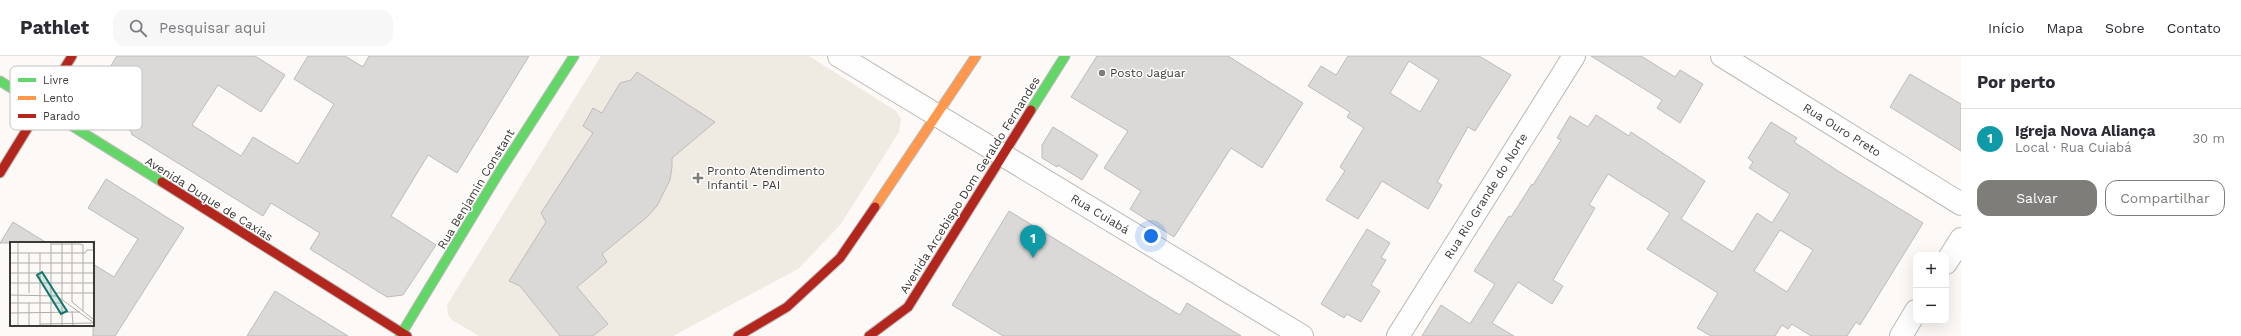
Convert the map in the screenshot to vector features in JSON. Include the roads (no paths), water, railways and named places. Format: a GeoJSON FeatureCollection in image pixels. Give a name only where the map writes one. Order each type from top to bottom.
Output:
{"type":"FeatureCollection","features":[{"type":"Feature","properties":{"kind":"main road"},"geometry":{"type":"LineString","coordinates":[[66,66],[72,56]]}},
{"type":"Feature","properties":{"kind":"main road","name":"Rua Benjamin Constant"},"geometry":{"type":"LineString","coordinates":[[403,335],[500,171],[574,56]]}},
{"type":"Feature","properties":{"kind":"main road"},"geometry":{"type":"LineString","coordinates":[[738,336],[787,307],[840,258],[937,117],[976,56]]}},
{"type":"Feature","properties":{"kind":"main road","name":"Avenida Arcebispo Dom Geraldo Fernandes"},"geometry":{"type":"LineString","coordinates":[[908,307],[1004,156],[1065,56]]}},
{"type":"Feature","properties":{"kind":"main road","name":"Avenida Duque de Caxias"},"geometry":{"type":"LineString","coordinates":[[0,81],[10,87]]}},
{"type":"Feature","properties":{"kind":"main road"},"geometry":{"type":"LineString","coordinates":[[0,173],[26,130]]}},
{"type":"Feature","properties":{"kind":"main road","name":"Avenida Duque de Caxias"},"geometry":{"type":"LineString","coordinates":[[79,130],[403,335]]}},
{"type":"Feature","properties":{"kind":"main road"},"geometry":{"type":"LineString","coordinates":[[869,336],[908,307]]}},
{"type":"Feature","properties":{"kind":"street","name":"Rua Cuiabá"},"geometry":{"type":"LineString","coordinates":[[839,56],[937,117],[1302,336]]}},
{"type":"Feature","properties":{"kind":"street","name":"Rua Rio Grande do Norte"},"geometry":{"type":"LineString","coordinates":[[1398,336],[1574,56]]}},
{"type":"Feature","properties":{"kind":"street","name":"Rua Ouro Preto"},"geometry":{"type":"LineString","coordinates":[[1722,56],[1961,204]]}},
{"type":"Feature","properties":{"kind":"street"},"geometry":{"type":"LineString","coordinates":[[1949,258],[1961,240]]}},
{"type":"Feature","properties":{"kind":"street"},"geometry":{"type":"LineString","coordinates":[[886,336],[908,307]]}},
{"type":"Feature","properties":{"kind":"street"},"geometry":{"type":"LineString","coordinates":[[1901,336],[1913,316]]}},
{"type":"Feature","properties":{"kind":"place","name":"Posto Jaguar"},"geometry":{"type":"Point","coordinates":[1102,73]}},
{"type":"Feature","properties":{"kind":"place","name":"Pronto Atendimento Infantil - PAI"},"geometry":{"type":"Point","coordinates":[698,178]}},
{"type":"Feature","properties":{"kind":"place","name":"Igreja Nova Aliança"},"geometry":{"type":"Point","coordinates":[1033,258]}}]}
